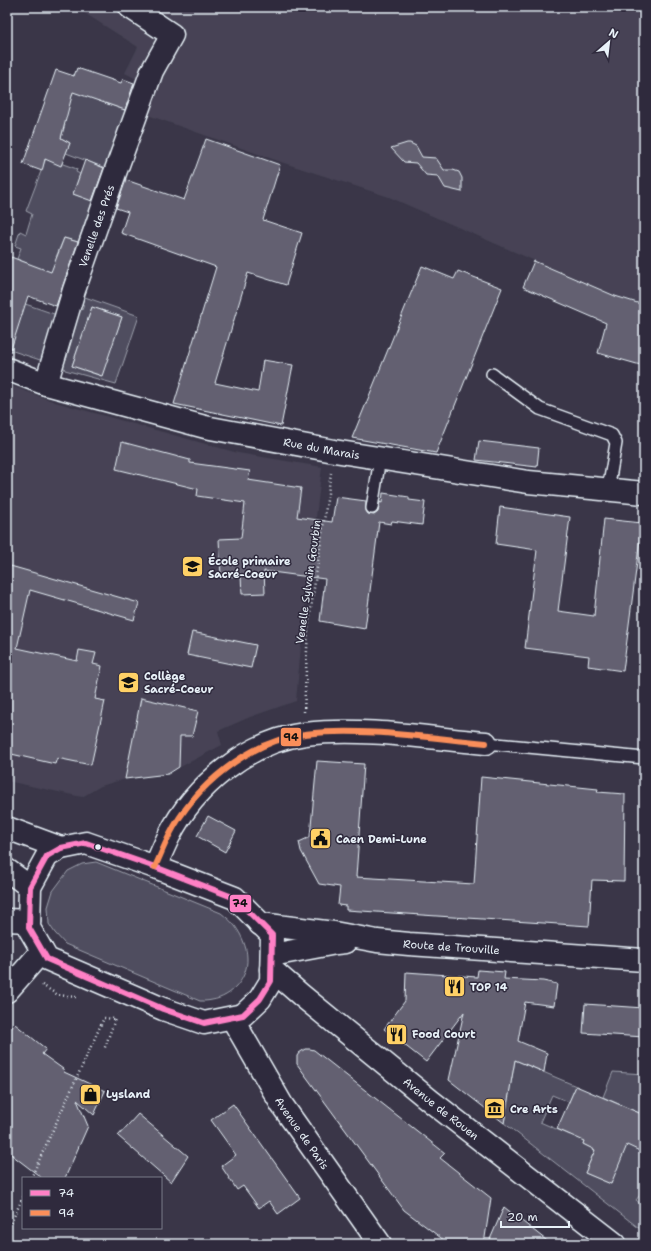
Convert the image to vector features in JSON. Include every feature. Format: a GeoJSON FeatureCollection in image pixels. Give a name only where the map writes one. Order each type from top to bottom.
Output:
{"type":"FeatureCollection","features":[{"type":"Feature","properties":{"kind":"main road","name":"Venelle des Prés"},"geometry":{"type":"LineString","coordinates":[[46,384],[74,290],[152,71],[172,35],[130,7]]}},
{"type":"Feature","properties":{"kind":"main road","name":"Rue du Marais"},"geometry":{"type":"LineString","coordinates":[[7,369],[46,384],[205,427],[528,482],[644,493]]}},
{"type":"Feature","properties":{"kind":"main road"},"geometry":{"type":"LineString","coordinates":[[155,866],[169,835],[193,799],[222,772],[240,759],[268,744],[305,734],[360,732],[486,743]]}},
{"type":"Feature","properties":{"kind":"main road"},"geometry":{"type":"LineString","coordinates":[[7,828],[61,848]]}},
{"type":"Feature","properties":{"kind":"main road"},"geometry":{"type":"LineString","coordinates":[[86,843],[155,866],[235,898],[272,935],[271,981],[260,999],[243,1015],[204,1023],[163,1009],[47,959],[42,951],[29,928],[30,887],[47,856],[61,848],[86,843]]}},
{"type":"Feature","properties":{"kind":"main road"},"geometry":{"type":"LineString","coordinates":[[7,870],[30,887]]}},
{"type":"Feature","properties":{"kind":"main road"},"geometry":{"type":"LineString","coordinates":[[7,920],[29,921]]}},
{"type":"Feature","properties":{"kind":"main road","name":"Route de Trouville"},"geometry":{"type":"LineString","coordinates":[[260,924],[334,933],[377,941],[644,960]]}},
{"type":"Feature","properties":{"kind":"main road"},"geometry":{"type":"LineString","coordinates":[[272,962],[336,943],[377,941]]}},
{"type":"Feature","properties":{"kind":"main road"},"geometry":{"type":"LineString","coordinates":[[7,991],[42,951]]}},
{"type":"Feature","properties":{"kind":"main road","name":"Avenue de Rouen"},"geometry":{"type":"LineString","coordinates":[[272,962],[295,990],[432,1102],[615,1244]]}},
{"type":"Feature","properties":{"kind":"main road","name":"Avenue de Paris"},"geometry":{"type":"LineString","coordinates":[[232,1018],[282,1105],[380,1244]]}},
{"type":"Feature","properties":{"kind":"lane"},"geometry":{"type":"LineString","coordinates":[[492,374],[540,409],[612,435],[616,442],[608,490]]}},
{"type":"Feature","properties":{"kind":"lane"},"geometry":{"type":"LineString","coordinates":[[372,508],[380,458]]}},
{"type":"Feature","properties":{"kind":"lane"},"geometry":{"type":"LineString","coordinates":[[486,743],[644,758]]}},
{"type":"Feature","properties":{"kind":"path","name":"Venelle Sylvain Gourbin"},"geometry":{"type":"LineString","coordinates":[[303,704],[308,629],[332,470]]}},
{"type":"Feature","properties":{"kind":"path"},"geometry":{"type":"LineString","coordinates":[[7,790],[8,784]]}},
{"type":"Feature","properties":{"kind":"path"},"geometry":{"type":"LineString","coordinates":[[25,970],[36,982],[58,995],[82,998]]}},
{"type":"Feature","properties":{"kind":"path"},"geometry":{"type":"LineString","coordinates":[[31,1177],[104,1018],[115,1019],[104,1050]]}},
{"type":"Feature","properties":{"kind":"path"},"geometry":{"type":"LineString","coordinates":[[11,1223],[22,1199]]}},
{"type":"Feature","properties":{"kind":"shaded area"},"geometry":{"type":"Polygon","coordinates":[[[75,7],[644,7],[644,304],[613,295],[389,197],[281,162],[145,114],[154,88],[125,73],[138,47],[75,7]]]}},
{"type":"Feature","properties":{"kind":"shaded area"},"geometry":{"type":"Polygon","coordinates":[[[74,74],[84,78],[78,93],[130,112],[108,169],[66,153],[70,143],[61,138],[65,125],[58,122],[74,74]]]}},
{"type":"Feature","properties":{"kind":"shaded area"},"geometry":{"type":"Polygon","coordinates":[[[46,158],[77,169],[76,172],[80,174],[73,194],[93,201],[78,242],[64,238],[56,257],[73,264],[66,285],[43,276],[29,264],[17,259],[21,248],[15,246],[20,231],[26,234],[32,214],[26,211],[46,158]]]}},
{"type":"Feature","properties":{"kind":"shaded area"},"geometry":{"type":"Polygon","coordinates":[[[82,296],[139,316],[116,384],[65,370],[61,360],[62,357],[67,358],[68,353],[64,351],[77,308],[82,310],[84,305],[79,303],[82,296]],[[92,307],[72,366],[101,376],[122,317],[92,307]]]}},
{"type":"Feature","properties":{"kind":"shaded area"},"geometry":{"type":"Polygon","coordinates":[[[8,298],[57,315],[43,361],[10,350],[18,326],[7,301],[8,298]]]}},
{"type":"Feature","properties":{"kind":"shaded area"},"geometry":{"type":"Polygon","coordinates":[[[12,386],[55,402],[238,453],[322,467],[302,635],[296,701],[250,717],[218,731],[222,745],[167,774],[130,778],[114,782],[101,786],[82,797],[7,781],[7,408],[12,386]]]}},
{"type":"Feature","properties":{"kind":"shaded area"},"geometry":{"type":"Polygon","coordinates":[[[96,862],[221,913],[228,919],[239,933],[245,945],[247,954],[245,973],[232,991],[219,998],[209,1001],[200,1001],[65,944],[49,924],[48,907],[53,891],[68,871],[82,864],[96,862]]]}},
{"type":"Feature","properties":{"kind":"shaded area"},"geometry":{"type":"Polygon","coordinates":[[[515,1060],[576,1086],[569,1102],[552,1095],[540,1122],[570,1135],[571,1134],[585,1139],[583,1144],[595,1150],[585,1173],[611,1184],[625,1138],[644,1153],[644,1190],[636,1200],[640,1203],[643,1210],[644,1232],[504,1123],[515,1060]]]}},
{"type":"Feature","properties":{"kind":"shaded area"},"geometry":{"type":"Polygon","coordinates":[[[613,1072],[644,1074],[644,1115],[603,1097],[613,1072]]]}},
{"type":"Feature","properties":{"kind":"building"},"geometry":{"type":"Polygon","coordinates":[[[77,68],[121,83],[123,79],[134,83],[125,110],[73,92],[61,138],[70,143],[61,166],[45,159],[42,171],[23,164],[56,70],[74,76],[77,68]]]}},
{"type":"Feature","properties":{"kind":"building"},"geometry":{"type":"Polygon","coordinates":[[[206,139],[280,165],[263,220],[302,233],[286,285],[248,273],[215,383],[258,392],[263,360],[293,365],[281,426],[174,404],[216,267],[121,233],[128,212],[116,208],[126,180],[184,200],[206,139]]]}},
{"type":"Feature","properties":{"kind":"building"},"geometry":{"type":"Polygon","coordinates":[[[407,143],[416,146],[422,157],[436,158],[444,170],[459,172],[462,178],[462,192],[445,188],[438,176],[426,175],[416,163],[404,162],[391,148],[407,143]]]}},
{"type":"Feature","properties":{"kind":"building"},"geometry":{"type":"Polygon","coordinates":[[[85,160],[104,168],[92,201],[73,194],[85,160]]]}},
{"type":"Feature","properties":{"kind":"building"},"geometry":{"type":"Polygon","coordinates":[[[64,238],[78,242],[56,306],[28,296],[11,349],[7,348],[7,267],[11,257],[51,272],[64,238]]]}},
{"type":"Feature","properties":{"kind":"building"},"geometry":{"type":"Polygon","coordinates":[[[534,261],[615,296],[644,305],[644,366],[598,353],[606,323],[523,287],[534,261]]]}},
{"type":"Feature","properties":{"kind":"building"},"geometry":{"type":"Polygon","coordinates":[[[422,266],[454,279],[458,271],[502,288],[436,453],[352,438],[422,266]]]}},
{"type":"Feature","properties":{"kind":"building"},"geometry":{"type":"Polygon","coordinates":[[[92,307],[122,317],[102,376],[72,366],[92,307]]]}},
{"type":"Feature","properties":{"kind":"building"},"geometry":{"type":"Polygon","coordinates":[[[479,441],[539,448],[537,467],[476,460],[479,441]]]}},
{"type":"Feature","properties":{"kind":"building"},"geometry":{"type":"Polygon","coordinates":[[[122,442],[190,460],[190,463],[250,471],[248,480],[301,488],[297,517],[332,522],[336,497],[366,501],[366,511],[368,514],[374,515],[378,512],[380,502],[382,503],[383,493],[409,497],[409,500],[425,502],[422,525],[392,521],[391,524],[379,522],[365,629],[320,621],[325,579],[264,571],[265,593],[242,594],[241,576],[221,577],[219,539],[241,538],[245,503],[197,496],[198,489],[116,469],[122,442]]]}},
{"type":"Feature","properties":{"kind":"building"},"geometry":{"type":"Polygon","coordinates":[[[500,507],[570,517],[558,611],[594,616],[604,519],[642,523],[623,671],[588,666],[589,656],[525,648],[537,550],[496,544],[500,507]]]}},
{"type":"Feature","properties":{"kind":"building"},"geometry":{"type":"Polygon","coordinates":[[[7,565],[139,603],[134,620],[30,590],[17,648],[77,661],[79,650],[96,653],[93,664],[102,666],[95,699],[105,701],[91,765],[57,758],[55,764],[7,753],[7,565]]]}},
{"type":"Feature","properties":{"kind":"building"},"geometry":{"type":"Polygon","coordinates":[[[192,632],[256,645],[251,668],[187,655],[192,632]]]}},
{"type":"Feature","properties":{"kind":"building"},"geometry":{"type":"Polygon","coordinates":[[[141,698],[198,711],[192,736],[180,736],[179,767],[168,774],[125,779],[141,698]]]}},
{"type":"Feature","properties":{"kind":"building"},"geometry":{"type":"Polygon","coordinates":[[[317,761],[364,764],[356,877],[474,884],[481,777],[598,789],[597,792],[625,794],[624,881],[592,880],[589,926],[346,910],[346,906],[338,905],[340,887],[319,884],[301,851],[299,842],[310,837],[317,761]]]}},
{"type":"Feature","properties":{"kind":"building"},"geometry":{"type":"Polygon","coordinates":[[[208,816],[236,831],[225,852],[197,836],[208,816]]]}},
{"type":"Feature","properties":{"kind":"building"},"geometry":{"type":"Polygon","coordinates":[[[478,970],[505,972],[504,979],[543,981],[557,984],[554,1006],[525,1002],[518,1041],[547,1053],[544,1072],[515,1060],[504,1123],[449,1080],[464,1012],[426,1062],[384,1029],[405,1001],[406,972],[477,977],[478,970]]]}},
{"type":"Feature","properties":{"kind":"building"},"geometry":{"type":"Polygon","coordinates":[[[585,1004],[644,1008],[644,1037],[583,1033],[585,1004]]]}},
{"type":"Feature","properties":{"kind":"building"},"geometry":{"type":"Polygon","coordinates":[[[15,1024],[46,1049],[42,1054],[63,1069],[64,1072],[105,1091],[94,1115],[77,1100],[88,1126],[65,1177],[41,1177],[8,1152],[7,1033],[15,1024]]]}},
{"type":"Feature","properties":{"kind":"building"},"geometry":{"type":"Polygon","coordinates":[[[305,1049],[314,1050],[445,1153],[440,1158],[491,1198],[484,1244],[449,1244],[404,1210],[297,1064],[297,1056],[305,1049]]]}},
{"type":"Feature","properties":{"kind":"building"},"geometry":{"type":"Polygon","coordinates":[[[576,1086],[644,1115],[644,1153],[627,1145],[611,1184],[585,1173],[595,1150],[583,1144],[584,1141],[557,1129],[576,1086]]]}},
{"type":"Feature","properties":{"kind":"building"},"geometry":{"type":"Polygon","coordinates":[[[233,1104],[300,1198],[278,1214],[269,1201],[259,1208],[243,1186],[237,1190],[221,1166],[236,1155],[211,1120],[233,1104]]]}},
{"type":"Feature","properties":{"kind":"building"},"geometry":{"type":"Polygon","coordinates":[[[138,1114],[188,1156],[171,1182],[118,1136],[138,1114]]]}},
{"type":"Feature","properties":{"kind":"building"},"geometry":{"type":"Polygon","coordinates":[[[504,1207],[551,1244],[488,1244],[504,1207]]]}},
{"type":"Feature","properties":{"kind":"transit line","name":"94"},"geometry":{"type":"LineString","coordinates":[[155,867],[169,836],[180,818],[193,800],[208,784],[225,769],[244,756],[284,738],[327,732],[372,732],[486,743]]}},
{"type":"Feature","properties":{"kind":"transit line","name":"74"},"geometry":{"type":"LineString","coordinates":[[86,843],[155,867],[235,898],[272,935],[271,981],[260,999],[243,1015],[204,1023],[163,1009],[47,959],[29,928],[30,887],[47,856],[61,848],[86,843]]}},
{"type":"Feature","properties":{"kind":"place","name":"École primaire Sacré-Coeur"},"geometry":{"type":"Point","coordinates":[193,567]}},
{"type":"Feature","properties":{"kind":"place","name":"Collège Sacré-Coeur"},"geometry":{"type":"Point","coordinates":[128,682]}},
{"type":"Feature","properties":{"kind":"place","name":"Caen Demi-Lune"},"geometry":{"type":"Point","coordinates":[321,839]}},
{"type":"Feature","properties":{"kind":"place","name":"TOP 14"},"geometry":{"type":"Point","coordinates":[455,987]}},
{"type":"Feature","properties":{"kind":"place","name":"Food Court"},"geometry":{"type":"Point","coordinates":[396,1034]}},
{"type":"Feature","properties":{"kind":"place","name":"Lysland"},"geometry":{"type":"Point","coordinates":[91,1094]}},
{"type":"Feature","properties":{"kind":"place","name":"Cre Arts"},"geometry":{"type":"Point","coordinates":[494,1109]}}]}
